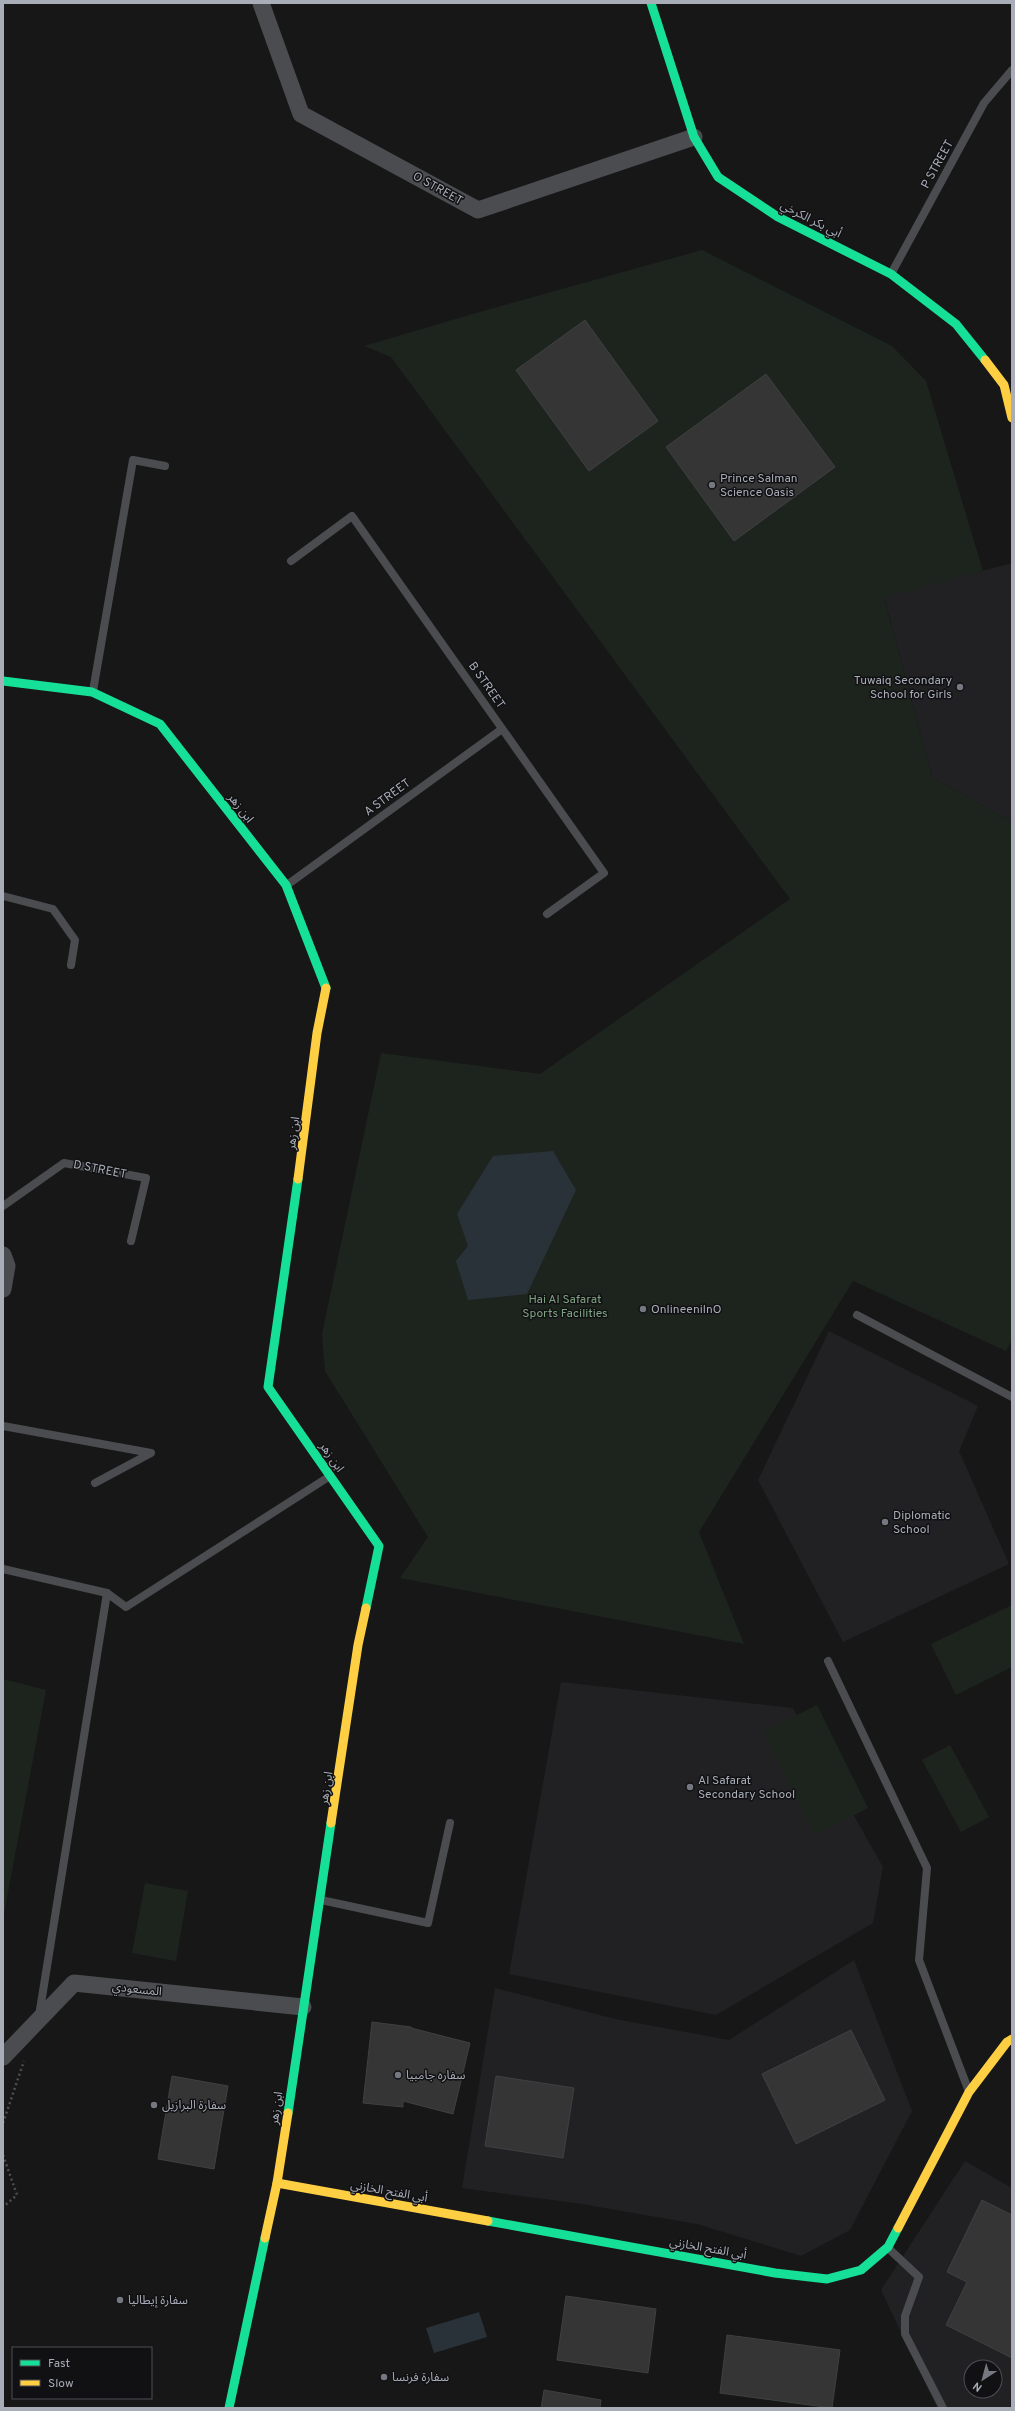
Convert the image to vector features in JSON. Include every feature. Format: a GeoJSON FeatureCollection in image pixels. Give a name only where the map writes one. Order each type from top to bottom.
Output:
{"type":"FeatureCollection","features":[{"type":"Feature","properties":{"kind":"street","name":"O STREET"},"geometry":{"type":"LineString","coordinates":[[260,3],[301,114],[478,210],[694,137]]}},
{"type":"Feature","properties":{"kind":"street","name":"أبي بكر الكرخي"},"geometry":{"type":"LineString","coordinates":[[651,3],[694,137],[718,177],[778,217],[891,274],[956,324],[1008,384],[1012,418]]}},
{"type":"Feature","properties":{"kind":"street","name":"ابن زهر"},"geometry":{"type":"LineString","coordinates":[[3,681],[92,692],[160,724],[286,885],[326,989],[317,1033],[308,1113],[268,1387],[380,1546],[358,1645],[321,1900],[302,2007],[277,2183],[229,2408]]}},
{"type":"Feature","properties":{"kind":"street"},"geometry":{"type":"LineString","coordinates":[[3,1256],[7,1266],[3,1289]]}},
{"type":"Feature","properties":{"kind":"street","name":"المسعودي"},"geometry":{"type":"LineString","coordinates":[[3,2056],[74,1983],[302,2007]]}},
{"type":"Feature","properties":{"kind":"street","name":"أبي الفتح الخازني"},"geometry":{"type":"LineString","coordinates":[[277,2183],[775,2273],[827,2279],[861,2270],[888,2247],[969,2092],[1007,2042],[1012,2040]]}},
{"type":"Feature","properties":{"kind":"lane","name":"P STREET"},"geometry":{"type":"LineString","coordinates":[[891,274],[984,104],[1012,70]]}},
{"type":"Feature","properties":{"kind":"lane"},"geometry":{"type":"LineString","coordinates":[[92,692],[133,460],[165,466]]}},
{"type":"Feature","properties":{"kind":"lane","name":"B STREET"},"geometry":{"type":"LineString","coordinates":[[291,562],[352,516],[604,873],[547,914]]}},
{"type":"Feature","properties":{"kind":"lane","name":"A STREET"},"geometry":{"type":"LineString","coordinates":[[286,885],[502,728]]}},
{"type":"Feature","properties":{"kind":"lane"},"geometry":{"type":"LineString","coordinates":[[3,896],[53,909],[75,940],[71,965]]}},
{"type":"Feature","properties":{"kind":"lane","name":"D STREET"},"geometry":{"type":"LineString","coordinates":[[3,1206],[64,1163],[146,1178],[131,1241]]}},
{"type":"Feature","properties":{"kind":"lane"},"geometry":{"type":"LineString","coordinates":[[857,1315],[1012,1397]]}},
{"type":"Feature","properties":{"kind":"lane"},"geometry":{"type":"LineString","coordinates":[[3,1426],[151,1453],[95,1483]]}},
{"type":"Feature","properties":{"kind":"lane"},"geometry":{"type":"LineString","coordinates":[[3,1569],[108,1593],[126,1607],[330,1476]]}},
{"type":"Feature","properties":{"kind":"lane"},"geometry":{"type":"LineString","coordinates":[[38,2021],[108,1593]]}},
{"type":"Feature","properties":{"kind":"lane"},"geometry":{"type":"LineString","coordinates":[[828,1661],[927,1868],[919,1960],[969,2092]]}},
{"type":"Feature","properties":{"kind":"lane"},"geometry":{"type":"LineString","coordinates":[[321,1900],[428,1922],[450,1823]]}},
{"type":"Feature","properties":{"kind":"lane"},"geometry":{"type":"LineString","coordinates":[[888,2247],[919,2277],[906,2316],[905,2334],[943,2408]]}},
{"type":"Feature","properties":{"kind":"path"},"geometry":{"type":"LineString","coordinates":[[3,2123],[26,2057]]}},
{"type":"Feature","properties":{"kind":"path"},"geometry":{"type":"LineString","coordinates":[[3,2155],[17,2195],[3,2207]]}},
{"type":"Feature","properties":{"kind":"shaded area","name":"Tuwaiq Secondary School for Girls"},"geometry":{"type":"Polygon","coordinates":[[[1012,563],[1012,822],[932,777],[884,597],[1012,563]]]}},
{"type":"Feature","properties":{"kind":"shaded area"},"geometry":{"type":"Polygon","coordinates":[[[553,1151],[576,1190],[527,1294],[468,1300],[456,1261],[468,1246],[457,1214],[493,1156],[553,1151]]]}},
{"type":"Feature","properties":{"kind":"shaded area","name":"Diplomatic School"},"geometry":{"type":"Polygon","coordinates":[[[829,1331],[978,1406],[959,1451],[1009,1564],[843,1642],[758,1480],[829,1331]]]}},
{"type":"Feature","properties":{"kind":"shaded area","name":"Al Safarat Secondary School"},"geometry":{"type":"Polygon","coordinates":[[[561,1682],[793,1708],[883,1867],[873,1923],[716,2015],[509,1974],[561,1682]]]}},
{"type":"Feature","properties":{"kind":"shaded area"},"geometry":{"type":"Polygon","coordinates":[[[854,1960],[912,2111],[850,2230],[801,2256],[697,2224],[582,2204],[462,2188],[495,1988],[615,2019],[729,2040],[854,1960]]]}},
{"type":"Feature","properties":{"kind":"shaded area"},"geometry":{"type":"Polygon","coordinates":[[[965,2161],[1012,2188],[1012,2408],[937,2408],[881,2290],[965,2161]]]}},
{"type":"Feature","properties":{"kind":"shaded area"},"geometry":{"type":"Polygon","coordinates":[[[479,2312],[487,2337],[434,2353],[426,2328],[479,2312]]]}},
{"type":"Feature","properties":{"kind":"green space","name":"Hai Al Safarat Sports Facilities"},"geometry":{"type":"Polygon","coordinates":[[[702,250],[892,346],[926,381],[983,571],[884,598],[932,777],[1012,822],[1012,1339],[1006,1351],[853,1281],[699,1532],[744,1644],[400,1578],[428,1537],[325,1371],[322,1334],[381,1053],[540,1074],[790,899],[391,357],[364,346],[702,250]]]}},
{"type":"Feature","properties":{"kind":"green space"},"geometry":{"type":"Polygon","coordinates":[[[1012,1605],[1012,1667],[956,1695],[931,1644],[1012,1605]]]}},
{"type":"Feature","properties":{"kind":"green space"},"geometry":{"type":"Polygon","coordinates":[[[3,1679],[46,1690],[3,1919],[3,1679]]]}},
{"type":"Feature","properties":{"kind":"green space"},"geometry":{"type":"Polygon","coordinates":[[[817,1705],[868,1808],[814,1835],[763,1732],[817,1705]]]}},
{"type":"Feature","properties":{"kind":"green space"},"geometry":{"type":"Polygon","coordinates":[[[950,1745],[989,1817],[961,1832],[922,1760],[950,1745]]]}},
{"type":"Feature","properties":{"kind":"green space"},"geometry":{"type":"Polygon","coordinates":[[[145,1883],[188,1891],[176,1961],[132,1953],[145,1883]]]}},
{"type":"Feature","properties":{"kind":"building"},"geometry":{"type":"Polygon","coordinates":[[[585,320],[658,421],[589,471],[516,370],[585,320]]]}},
{"type":"Feature","properties":{"kind":"building"},"geometry":{"type":"Polygon","coordinates":[[[766,374],[835,467],[734,541],[666,447],[766,374]]]}},
{"type":"Feature","properties":{"kind":"building"},"geometry":{"type":"Polygon","coordinates":[[[372,2022],[411,2027],[470,2043],[453,2114],[403,2101],[403,2107],[363,2103],[372,2022]]]}},
{"type":"Feature","properties":{"kind":"building"},"geometry":{"type":"Polygon","coordinates":[[[851,2030],[885,2100],[796,2144],[762,2074],[851,2030]]]}},
{"type":"Feature","properties":{"kind":"building"},"geometry":{"type":"Polygon","coordinates":[[[172,2076],[228,2086],[214,2169],[158,2159],[172,2076]]]}},
{"type":"Feature","properties":{"kind":"building"},"geometry":{"type":"Polygon","coordinates":[[[496,2076],[574,2088],[563,2158],[485,2146],[496,2076]]]}},
{"type":"Feature","properties":{"kind":"building"},"geometry":{"type":"Polygon","coordinates":[[[982,2200],[1012,2215],[1012,2358],[946,2325],[967,2282],[947,2272],[982,2200]]]}},
{"type":"Feature","properties":{"kind":"building"},"geometry":{"type":"Polygon","coordinates":[[[566,2296],[656,2309],[648,2373],[557,2360],[566,2296]]]}},
{"type":"Feature","properties":{"kind":"building"},"geometry":{"type":"Polygon","coordinates":[[[727,2335],[840,2350],[832,2408],[720,2393],[727,2335]]]}},
{"type":"Feature","properties":{"kind":"building"},"geometry":{"type":"Polygon","coordinates":[[[544,2390],[601,2400],[600,2408],[541,2408],[544,2390]]]}},
{"type":"Feature","properties":{"kind":"traffic: fast"},"geometry":{"type":"LineString","coordinates":[[651,3],[694,137],[718,177],[778,217],[891,274],[956,324],[985,360]]}},
{"type":"Feature","properties":{"kind":"traffic: fast"},"geometry":{"type":"LineString","coordinates":[[3,681],[92,692],[160,724],[286,885],[326,988]]}},
{"type":"Feature","properties":{"kind":"traffic: fast"},"geometry":{"type":"LineString","coordinates":[[298,1179],[268,1387],[379,1546],[366,1608]]}},
{"type":"Feature","properties":{"kind":"traffic: fast"},"geometry":{"type":"LineString","coordinates":[[288,2113],[331,1823]]}},
{"type":"Feature","properties":{"kind":"traffic: fast"},"geometry":{"type":"LineString","coordinates":[[488,2221],[775,2273],[827,2279],[861,2270],[888,2247],[898,2228]]}},
{"type":"Feature","properties":{"kind":"traffic: fast"},"geometry":{"type":"LineString","coordinates":[[229,2408],[265,2238]]}},
{"type":"Feature","properties":{"kind":"traffic: slow"},"geometry":{"type":"LineString","coordinates":[[985,360],[1004,385],[1012,418]]}},
{"type":"Feature","properties":{"kind":"traffic: slow"},"geometry":{"type":"LineString","coordinates":[[298,1179],[317,1033],[326,988]]}},
{"type":"Feature","properties":{"kind":"traffic: slow"},"geometry":{"type":"LineString","coordinates":[[331,1823],[358,1645],[366,1608]]}},
{"type":"Feature","properties":{"kind":"traffic: slow"},"geometry":{"type":"LineString","coordinates":[[898,2228],[969,2092],[1007,2042],[1012,2039]]}},
{"type":"Feature","properties":{"kind":"traffic: slow"},"geometry":{"type":"LineString","coordinates":[[265,2238],[277,2183],[288,2113]]}},
{"type":"Feature","properties":{"kind":"traffic: slow"},"geometry":{"type":"LineString","coordinates":[[277,2183],[488,2221]]}},
{"type":"Feature","properties":{"kind":"place","name":"Prince Salman Science Oasis"},"geometry":{"type":"Point","coordinates":[712,485]}},
{"type":"Feature","properties":{"kind":"place","name":"Tuwaiq Secondary School for Girls"},"geometry":{"type":"Point","coordinates":[960,687]}},
{"type":"Feature","properties":{"kind":"place","name":"OnlineenilnO"},"geometry":{"type":"Point","coordinates":[643,1309]}},
{"type":"Feature","properties":{"kind":"place","name":"Diplomatic School"},"geometry":{"type":"Point","coordinates":[885,1522]}},
{"type":"Feature","properties":{"kind":"place","name":"Al Safarat Secondary School"},"geometry":{"type":"Point","coordinates":[690,1787]}},
{"type":"Feature","properties":{"kind":"place","name":"سفاره جامبيا"},"geometry":{"type":"Point","coordinates":[398,2075]}},
{"type":"Feature","properties":{"kind":"place","name":"سفارة البرازيل"},"geometry":{"type":"Point","coordinates":[154,2105]}},
{"type":"Feature","properties":{"kind":"place","name":"سفارة إيطاليا"},"geometry":{"type":"Point","coordinates":[120,2300]}},
{"type":"Feature","properties":{"kind":"place","name":"سفارة فرنسا"},"geometry":{"type":"Point","coordinates":[384,2377]}}]}
